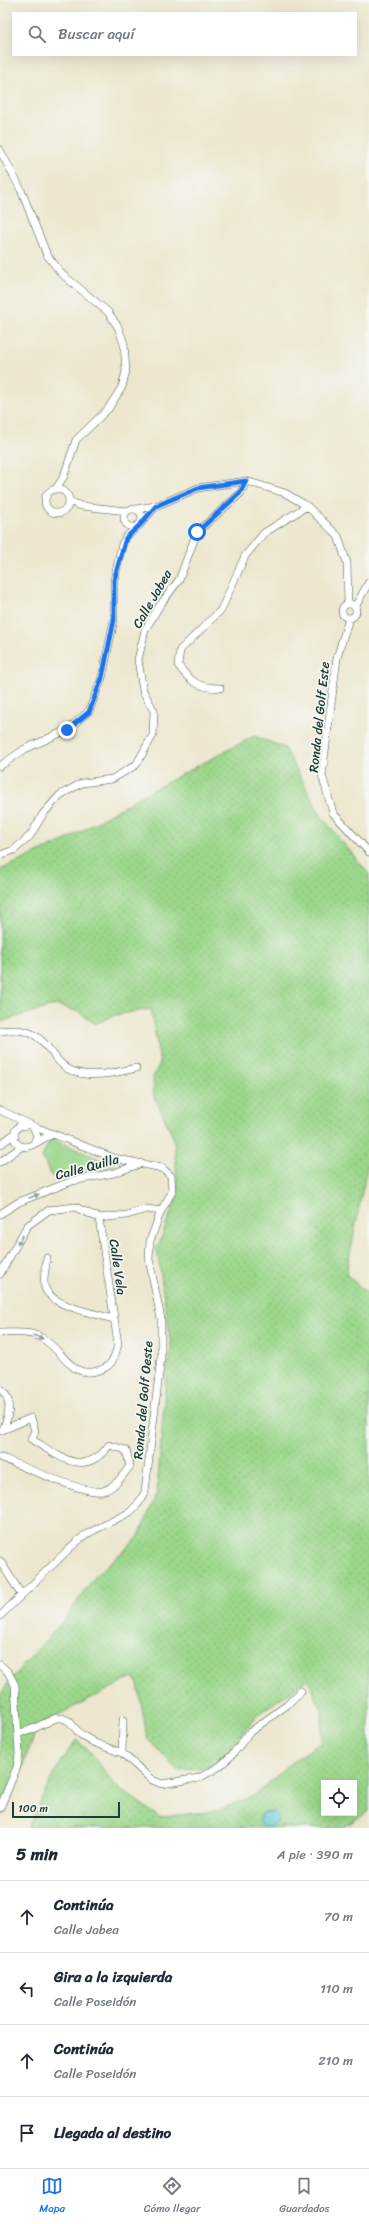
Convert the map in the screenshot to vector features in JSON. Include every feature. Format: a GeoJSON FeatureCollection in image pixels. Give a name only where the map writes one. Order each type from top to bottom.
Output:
{"type":"FeatureCollection","features":[{"type":"Feature","properties":{"kind":"street"},"geometry":{"type":"LineString","coordinates":[[0,150],[20,190],[47,255],[62,274],[108,312],[118,327],[124,344],[126,371],[122,387],[108,409],[76,440],[64,476],[56,489],[47,494],[46,506],[55,513],[62,512],[68,504]]}},
{"type":"Feature","properties":{"kind":"street"},"geometry":{"type":"LineString","coordinates":[[64,476],[65,492],[68,504]]}},
{"type":"Feature","properties":{"kind":"street"},"geometry":{"type":"LineString","coordinates":[[68,504],[116,511],[127,511],[136,508],[156,506],[198,488],[246,481],[285,494],[307,506],[338,536],[347,563],[348,604]]}},
{"type":"Feature","properties":{"kind":"street","name":"Calle Jabea"},"geometry":{"type":"LineString","coordinates":[[0,855],[14,850],[30,836],[43,814],[60,795],[82,783],[112,779],[136,765],[153,736],[154,711],[143,691],[138,660],[145,630],[160,605],[179,580],[197,532],[240,493],[246,481]]}},
{"type":"Feature","properties":{"kind":"street"},"geometry":{"type":"LineString","coordinates":[[56,489],[65,492]]}},
{"type":"Feature","properties":{"kind":"street"},"geometry":{"type":"LineString","coordinates":[[126,538],[141,524],[156,506]]}},
{"type":"Feature","properties":{"kind":"street"},"geometry":{"type":"LineString","coordinates":[[220,688],[208,688],[188,679],[178,665],[180,650],[221,610],[245,556],[264,533],[307,506]]}},
{"type":"Feature","properties":{"kind":"street"},"geometry":{"type":"LineString","coordinates":[[136,508],[143,516],[141,524]]}},
{"type":"Feature","properties":{"kind":"street"},"geometry":{"type":"LineString","coordinates":[[116,511],[132,527],[141,524]]}},
{"type":"Feature","properties":{"kind":"street"},"geometry":{"type":"LineString","coordinates":[[0,766],[25,749],[67,730],[89,712],[102,678],[114,620],[114,580],[126,538],[124,520],[127,511]]}},
{"type":"Feature","properties":{"kind":"street"},"geometry":{"type":"LineString","coordinates":[[348,604],[343,608],[342,612],[344,616],[349,618],[355,615],[355,607],[369,582]]}},
{"type":"Feature","properties":{"kind":"street"},"geometry":{"type":"LineString","coordinates":[[348,604],[355,607]]}},
{"type":"Feature","properties":{"kind":"street","name":"Ronda del Golf Este"},"geometry":{"type":"LineString","coordinates":[[349,618],[337,658],[322,775],[333,813],[369,852]]}},
{"type":"Feature","properties":{"kind":"street"},"geometry":{"type":"LineString","coordinates":[[0,1031],[12,1029],[32,1032],[44,1041],[60,1063],[70,1070],[83,1074],[108,1074],[136,1068]]}},
{"type":"Feature","properties":{"kind":"street","name":"Ronda del Golf Oeste"},"geometry":{"type":"LineString","coordinates":[[0,1110],[31,1126],[114,1158],[137,1165],[162,1168],[171,1176],[173,1183],[172,1192],[161,1211],[150,1241],[149,1259],[161,1319],[161,1357],[146,1492],[138,1504],[130,1512],[85,1535],[21,1594],[0,1616]]}},
{"type":"Feature","properties":{"kind":"street"},"geometry":{"type":"LineString","coordinates":[[9,1114],[15,1131],[15,1142],[21,1146],[28,1147],[42,1138],[54,1134]]}},
{"type":"Feature","properties":{"kind":"street"},"geometry":{"type":"LineString","coordinates":[[0,1145],[22,1124],[31,1126],[37,1136],[34,1143]]}},
{"type":"Feature","properties":{"kind":"street"},"geometry":{"type":"LineString","coordinates":[[0,1162],[21,1146]]}},
{"type":"Feature","properties":{"kind":"street","name":"Calle Quilla"},"geometry":{"type":"LineString","coordinates":[[0,1214],[19,1202],[72,1181],[114,1174],[137,1165]]}},
{"type":"Feature","properties":{"kind":"street"},"geometry":{"type":"LineString","coordinates":[[0,1274],[27,1226],[49,1210],[75,1207],[99,1218],[127,1215],[147,1209],[161,1211]]}},
{"type":"Feature","properties":{"kind":"street","name":"Calle Vela"},"geometry":{"type":"LineString","coordinates":[[0,1333],[22,1333],[38,1336],[53,1344],[73,1368],[84,1373],[94,1373],[108,1368],[115,1357],[118,1344],[113,1319],[99,1218]]}},
{"type":"Feature","properties":{"kind":"street"},"geometry":{"type":"LineString","coordinates":[[47,1258],[44,1287],[50,1296],[58,1302],[113,1319]]}},
{"type":"Feature","properties":{"kind":"street"},"geometry":{"type":"LineString","coordinates":[[0,1389],[9,1404],[9,1416],[2,1430]]}},
{"type":"Feature","properties":{"kind":"street"},"geometry":{"type":"LineString","coordinates":[[0,1457],[87,1490],[103,1491],[117,1484],[130,1466],[126,1450],[109,1445],[92,1462],[81,1464],[56,1454],[31,1439],[35,1431],[32,1418],[2,1430]]}},
{"type":"Feature","properties":{"kind":"street"},"geometry":{"type":"LineString","coordinates":[[0,1560],[21,1594]]}},
{"type":"Feature","properties":{"kind":"street"},"geometry":{"type":"LineString","coordinates":[[0,1666],[8,1672],[15,1685],[18,1733],[17,1767],[0,1808]]}},
{"type":"Feature","properties":{"kind":"street"},"geometry":{"type":"LineString","coordinates":[[18,1733],[28,1731],[56,1718],[62,1718],[69,1721],[80,1734],[95,1743],[122,1753],[152,1780],[162,1784],[199,1778],[220,1766],[250,1732],[287,1706],[301,1691]]}},
{"type":"Feature","properties":{"kind":"street"},"geometry":{"type":"LineString","coordinates":[[122,1753],[123,1720]]}},
{"type":"Feature","properties":{"kind":"green space"},"geometry":{"type":"Polygon","coordinates":[[[254,736],[285,748],[321,816],[369,874],[369,1157],[346,1274],[369,1295],[369,1811],[343,1828],[28,1828],[54,1773],[76,1740],[91,1753],[115,1785],[159,1817],[216,1811],[255,1795],[297,1758],[322,1742],[322,1712],[308,1679],[258,1714],[216,1766],[177,1770],[147,1738],[138,1684],[133,1677],[38,1725],[5,1813],[0,1816],[0,1696],[10,1680],[65,1619],[96,1575],[138,1538],[157,1493],[165,1389],[171,1346],[157,1249],[178,1194],[174,1139],[154,1096],[153,1077],[160,1063],[151,1009],[115,1015],[95,1024],[79,1012],[56,1005],[0,1022],[0,870],[70,838],[141,796],[254,736]]]}},
{"type":"Feature","properties":{"kind":"green space"},"geometry":{"type":"Polygon","coordinates":[[[51,1139],[117,1166],[52,1177],[42,1157],[51,1139]]]}},
{"type":"Feature","properties":{"kind":"water"},"geometry":{"type":"Polygon","coordinates":[[[274,1812],[279,1817],[276,1824],[269,1827],[263,1827],[259,1821],[262,1813],[274,1812]]]}},
{"type":"Feature","properties":{"kind":"route"},"geometry":{"type":"LineString","coordinates":[[67,730],[89,712],[102,678],[114,620],[114,580],[122,544],[126,538],[140,525],[156,506],[198,488],[246,481],[240,493],[197,532]]}}]}
